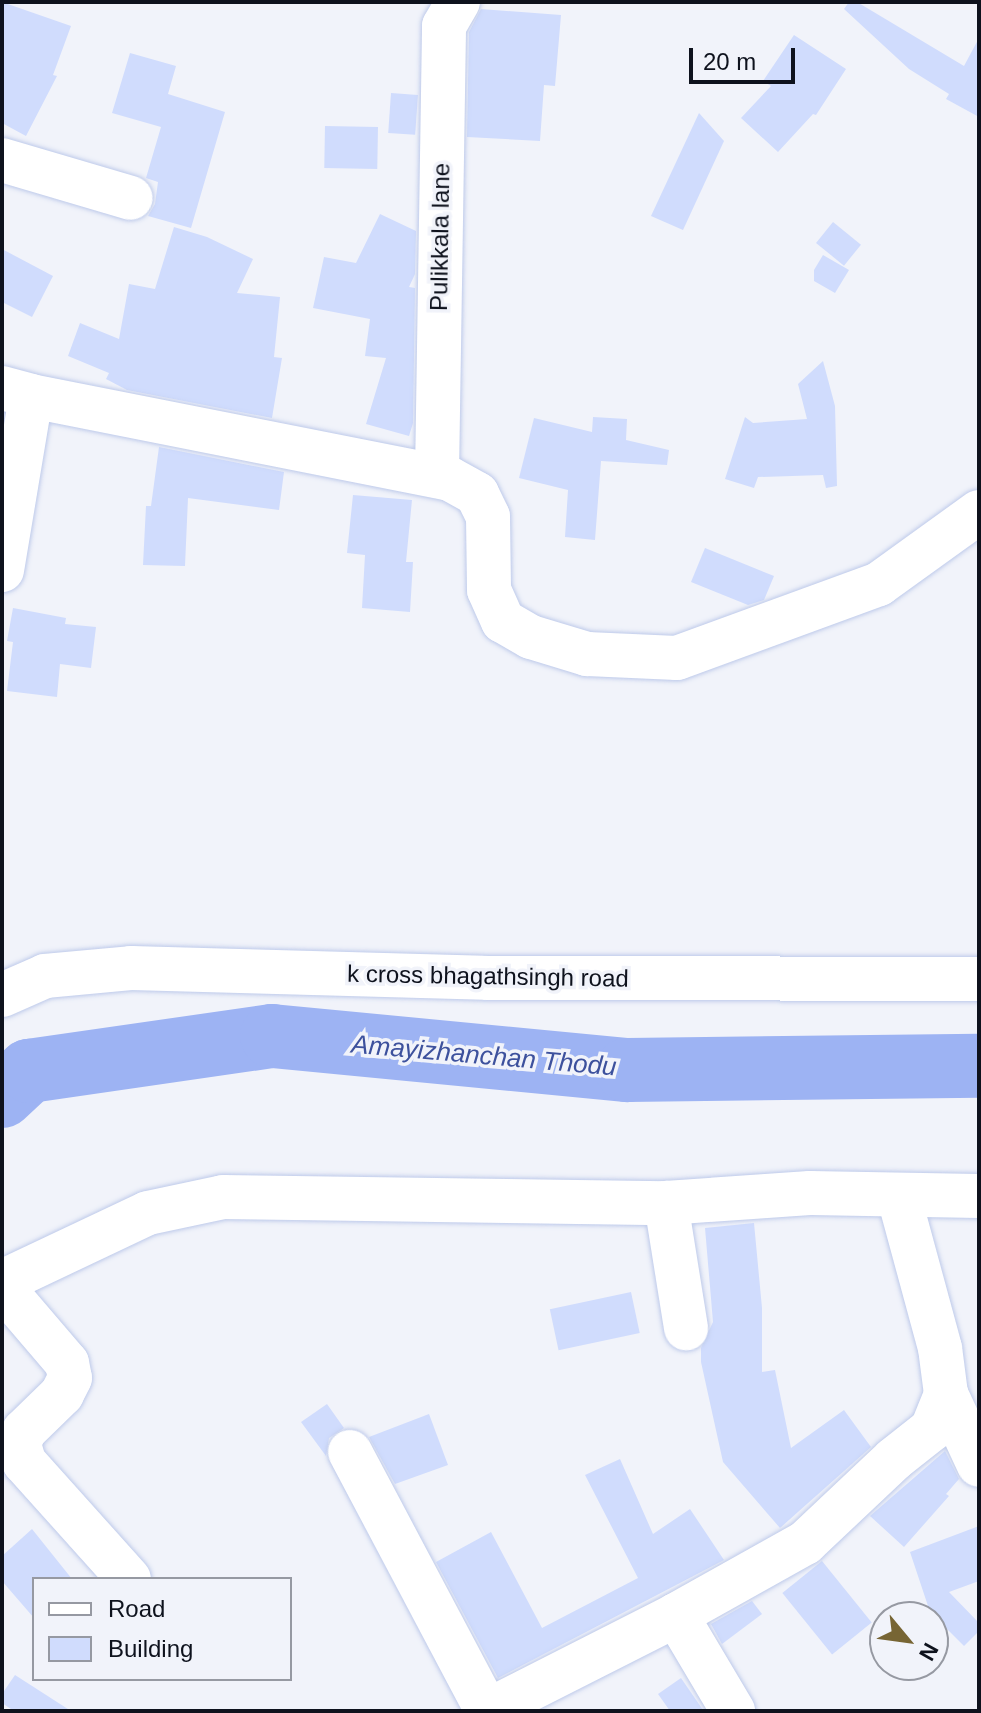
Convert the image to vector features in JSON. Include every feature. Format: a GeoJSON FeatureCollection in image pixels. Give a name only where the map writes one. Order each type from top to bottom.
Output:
{"type":"FeatureCollection","features":[{"type":"Feature","properties":{"kind":"street","name":"Pulikkala lane"},"geometry":{"type":"LineString","coordinates":[[437,475],[444,26],[458,2]]}},
{"type":"Feature","properties":{"kind":"street"},"geometry":{"type":"LineString","coordinates":[[2,160],[131,198]]}},
{"type":"Feature","properties":{"kind":"street"},"geometry":{"type":"LineString","coordinates":[[2,570],[17,392],[437,475],[477,494],[488,517],[489,590],[503,621],[531,637],[587,654],[677,658],[879,584],[979,512]]}},
{"type":"Feature","properties":{"kind":"street","name":"k cross bhagathsingh road"},"geometry":{"type":"LineString","coordinates":[[2,995],[45,976],[131,968],[503,978],[979,979]]}},
{"type":"Feature","properties":{"kind":"street"},"geometry":{"type":"LineString","coordinates":[[127,1577],[24,1462],[19,1444],[24,1431],[62,1394],[70,1378],[67,1363],[2,1285],[148,1213],[223,1197],[666,1203],[810,1193],[899,1197],[979,1196]]}},
{"type":"Feature","properties":{"kind":"street"},"geometry":{"type":"LineString","coordinates":[[899,1197],[940,1348],[946,1394],[979,1465]]}},
{"type":"Feature","properties":{"kind":"street"},"geometry":{"type":"LineString","coordinates":[[666,1203],[686,1328]]}},
{"type":"Feature","properties":{"kind":"street"},"geometry":{"type":"LineString","coordinates":[[350,1452],[487,1711],[676,1615],[805,1543],[894,1459],[932,1429],[946,1394]]}},
{"type":"Feature","properties":{"kind":"street"},"geometry":{"type":"LineString","coordinates":[[676,1615],[733,1711]]}},
{"type":"Feature","properties":{"kind":"building"},"geometry":{"type":"Polygon","coordinates":[[[2,2],[71,26],[53,75],[57,76],[26,136],[2,123],[2,2]]]}},
{"type":"Feature","properties":{"kind":"building"},"geometry":{"type":"Polygon","coordinates":[[[849,2],[857,2],[964,66],[979,38],[979,117],[946,99],[949,94],[909,69],[844,9],[849,2]]]}},
{"type":"Feature","properties":{"kind":"building"},"geometry":{"type":"Polygon","coordinates":[[[481,9],[561,15],[555,86],[544,85],[540,141],[467,137],[469,32],[481,9]]]}},
{"type":"Feature","properties":{"kind":"building"},"geometry":{"type":"Polygon","coordinates":[[[794,35],[846,69],[816,115],[813,114],[778,152],[741,118],[771,86],[763,81],[794,35]]]}},
{"type":"Feature","properties":{"kind":"building"},"geometry":{"type":"Polygon","coordinates":[[[130,53],[176,66],[168,94],[225,112],[191,228],[148,216],[155,204],[158,182],[146,178],[161,127],[112,113],[130,53]]]}},
{"type":"Feature","properties":{"kind":"building"},"geometry":{"type":"Polygon","coordinates":[[[391,93],[418,95],[415,135],[388,133],[391,93]]]}},
{"type":"Feature","properties":{"kind":"building"},"geometry":{"type":"Polygon","coordinates":[[[699,113],[724,141],[683,230],[651,216],[699,113]]]}},
{"type":"Feature","properties":{"kind":"building"},"geometry":{"type":"Polygon","coordinates":[[[325,126],[378,127],[377,169],[324,168],[325,126]]]}},
{"type":"Feature","properties":{"kind":"building"},"geometry":{"type":"Polygon","coordinates":[[[380,214],[416,231],[415,274],[409,287],[415,288],[413,423],[409,436],[366,424],[386,358],[365,356],[370,319],[313,308],[324,257],[356,263],[380,214]]]}},
{"type":"Feature","properties":{"kind":"building"},"geometry":{"type":"Polygon","coordinates":[[[833,222],[861,245],[844,266],[816,243],[833,222]]]}},
{"type":"Feature","properties":{"kind":"building"},"geometry":{"type":"Polygon","coordinates":[[[174,227],[207,237],[253,259],[237,293],[280,297],[274,357],[282,358],[272,418],[127,390],[106,379],[109,373],[68,356],[80,323],[119,339],[129,284],[155,289],[174,227]]]}},
{"type":"Feature","properties":{"kind":"building"},"geometry":{"type":"Polygon","coordinates":[[[2,249],[53,276],[32,317],[2,302],[2,249]]]}},
{"type":"Feature","properties":{"kind":"building"},"geometry":{"type":"Polygon","coordinates":[[[823,255],[849,270],[835,293],[814,281],[814,270],[823,255]]]}},
{"type":"Feature","properties":{"kind":"building"},"geometry":{"type":"Polygon","coordinates":[[[823,361],[835,406],[837,486],[826,488],[823,475],[758,477],[754,488],[725,479],[745,417],[753,423],[807,419],[798,384],[823,361]]]}},
{"type":"Feature","properties":{"kind":"building"},"geometry":{"type":"Polygon","coordinates":[[[593,417],[627,419],[626,440],[669,450],[667,465],[601,461],[595,540],[565,537],[568,490],[519,478],[534,418],[592,432],[593,417]]]}},
{"type":"Feature","properties":{"kind":"building"},"geometry":{"type":"Polygon","coordinates":[[[159,447],[284,472],[279,510],[188,498],[185,566],[143,565],[146,506],[151,506],[159,447]]]}},
{"type":"Feature","properties":{"kind":"building"},"geometry":{"type":"Polygon","coordinates":[[[353,495],[412,500],[406,562],[413,562],[410,612],[362,608],[365,555],[347,553],[353,495]]]}},
{"type":"Feature","properties":{"kind":"building"},"geometry":{"type":"Polygon","coordinates":[[[705,548],[774,576],[764,600],[748,605],[691,582],[705,548]]]}},
{"type":"Feature","properties":{"kind":"building"},"geometry":{"type":"Polygon","coordinates":[[[13,608],[66,618],[65,624],[96,627],[91,668],[60,664],[57,697],[7,691],[13,642],[7,641],[13,608]]]}},
{"type":"Feature","properties":{"kind":"building"},"geometry":{"type":"Polygon","coordinates":[[[754,1223],[762,1308],[762,1372],[775,1370],[791,1448],[844,1410],[871,1447],[780,1528],[723,1462],[701,1362],[701,1348],[713,1322],[705,1228],[754,1223]]]}},
{"type":"Feature","properties":{"kind":"building"},"geometry":{"type":"Polygon","coordinates":[[[631,1292],[640,1333],[559,1350],[550,1309],[631,1292]]]}},
{"type":"Feature","properties":{"kind":"building"},"geometry":{"type":"Polygon","coordinates":[[[327,1404],[344,1428],[329,1438],[326,1456],[301,1422],[327,1404]]]}},
{"type":"Feature","properties":{"kind":"building"},"geometry":{"type":"Polygon","coordinates":[[[429,1414],[448,1465],[395,1484],[369,1437],[429,1414]]]}},
{"type":"Feature","properties":{"kind":"building"},"geometry":{"type":"Polygon","coordinates":[[[945,1451],[959,1479],[946,1494],[949,1496],[904,1547],[870,1516],[945,1451]]]}},
{"type":"Feature","properties":{"kind":"building"},"geometry":{"type":"Polygon","coordinates":[[[620,1459],[653,1534],[690,1509],[724,1560],[498,1678],[436,1562],[491,1532],[542,1628],[638,1578],[585,1475],[620,1459]]]}},
{"type":"Feature","properties":{"kind":"building"},"geometry":{"type":"Polygon","coordinates":[[[979,1526],[979,1581],[949,1592],[979,1623],[979,1631],[964,1646],[949,1631],[949,1601],[926,1601],[910,1552],[979,1526]]]}},
{"type":"Feature","properties":{"kind":"building"},"geometry":{"type":"Polygon","coordinates":[[[32,1529],[70,1577],[32,1577],[32,1616],[2,1581],[2,1556],[32,1529]]]}},
{"type":"Feature","properties":{"kind":"building"},"geometry":{"type":"Polygon","coordinates":[[[822,1561],[869,1619],[869,1625],[832,1654],[782,1593],[822,1561]]]}},
{"type":"Feature","properties":{"kind":"building"},"geometry":{"type":"Polygon","coordinates":[[[752,1601],[762,1614],[722,1644],[711,1624],[752,1601]]]}},
{"type":"Feature","properties":{"kind":"building"},"geometry":{"type":"Polygon","coordinates":[[[15,1675],[71,1711],[14,1711],[2,1703],[2,1694],[15,1675]]]}},
{"type":"Feature","properties":{"kind":"building"},"geometry":{"type":"Polygon","coordinates":[[[681,1678],[704,1711],[670,1711],[658,1694],[681,1678]]]}},
{"type":"Feature","properties":{"kind":"waterway","name":"Amayizhanchan Thodu"},"geometry":{"type":"LineString","coordinates":[[2,1096],[29,1071],[272,1036],[627,1070],[979,1066]]}}]}
